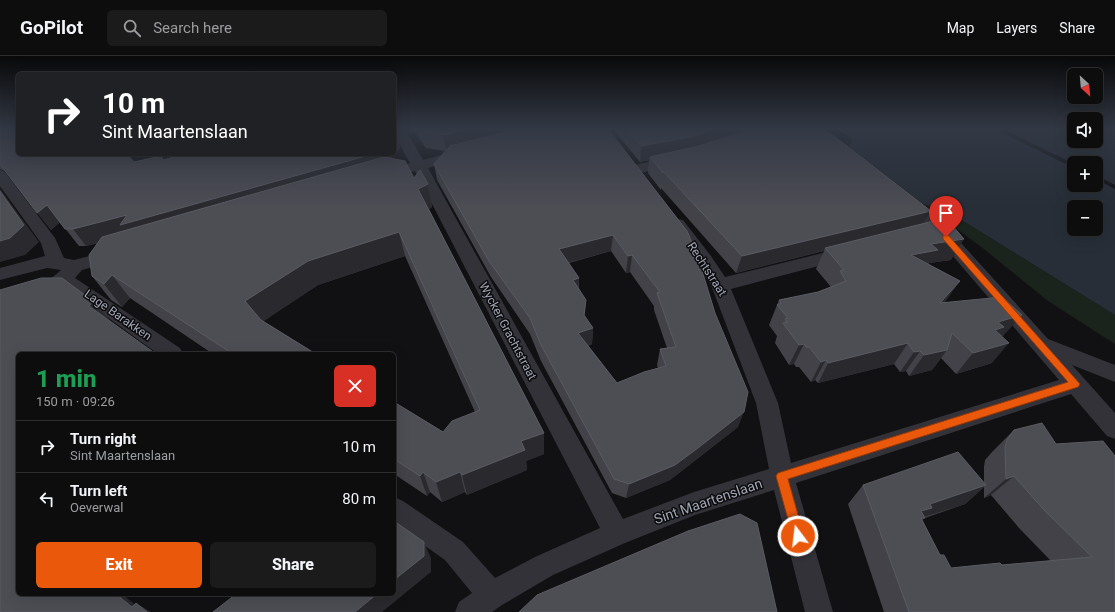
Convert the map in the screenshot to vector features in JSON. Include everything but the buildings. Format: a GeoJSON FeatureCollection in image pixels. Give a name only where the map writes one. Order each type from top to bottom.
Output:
{"type":"FeatureCollection","features":[{"type":"Feature","properties":{"kind":"street","name":"Wycker Grachtstraat"},"geometry":{"type":"LineString","coordinates":[[413,155],[617,534]]}},
{"type":"Feature","properties":{"kind":"street"},"geometry":{"type":"LineString","coordinates":[[366,181],[457,155]]}},
{"type":"Feature","properties":{"kind":"street"},"geometry":{"type":"LineString","coordinates":[[636,169],[690,158]]}},
{"type":"Feature","properties":{"kind":"street"},"geometry":{"type":"LineString","coordinates":[[0,175],[49,242],[56,262]]}},
{"type":"Feature","properties":{"kind":"street"},"geometry":{"type":"LineString","coordinates":[[895,195],[939,230],[1115,429]]}},
{"type":"Feature","properties":{"kind":"street","name":"Rechtstraat"},"geometry":{"type":"LineString","coordinates":[[668,212],[705,260],[720,285],[767,403],[782,476],[819,612]]}},
{"type":"Feature","properties":{"kind":"street"},"geometry":{"type":"LineString","coordinates":[[916,236],[939,230]]}},
{"type":"Feature","properties":{"kind":"street"},"geometry":{"type":"LineString","coordinates":[[720,285],[863,249]]}},
{"type":"Feature","properties":{"kind":"street"},"geometry":{"type":"LineString","coordinates":[[0,274],[37,263],[56,262],[76,266],[129,251]]}},
{"type":"Feature","properties":{"kind":"street"},"geometry":{"type":"LineString","coordinates":[[0,304],[39,292],[61,281],[76,266]]}},
{"type":"Feature","properties":{"kind":"street","name":"Lage Barakken"},"geometry":{"type":"LineString","coordinates":[[61,281],[72,283],[170,352]]}},
{"type":"Feature","properties":{"kind":"street"},"geometry":{"type":"LineString","coordinates":[[1039,343],[1115,374]]}},
{"type":"Feature","properties":{"kind":"street","name":"Sint Maartenslaan"},"geometry":{"type":"LineString","coordinates":[[469,612],[492,595],[544,566],[617,534],[694,504],[1075,384]]}},
{"type":"Feature","properties":{"kind":"street"},"geometry":{"type":"LineString","coordinates":[[396,510],[454,551],[492,595]]}},
{"type":"Feature","properties":{"kind":"shaded area"},"geometry":{"type":"Polygon","coordinates":[[[860,155],[1048,155],[1067,165],[1067,192],[1103,192],[1103,183],[1115,189],[1115,315],[947,211],[923,204],[860,155]]]}},
{"type":"Feature","properties":{"kind":"shaded area"},"geometry":{"type":"Polygon","coordinates":[[[1055,155],[1115,155],[1115,185],[1103,179],[1103,156],[1067,156],[1067,161],[1055,155]]]}},
{"type":"Feature","properties":{"kind":"shaded area"},"geometry":{"type":"Polygon","coordinates":[[[923,204],[947,211],[1115,315],[1115,344],[1048,301],[984,249],[923,204]]]}},
{"type":"Feature","properties":{"kind":"pier"},"geometry":{"type":"Polygon","coordinates":[[[1048,155],[1055,155],[1067,161],[1067,165],[1048,155]]]}},
{"type":"Feature","properties":{"kind":"route"},"geometry":{"type":"LineString","coordinates":[[798,536],[782,476],[1075,384],[946,237]]}}]}
